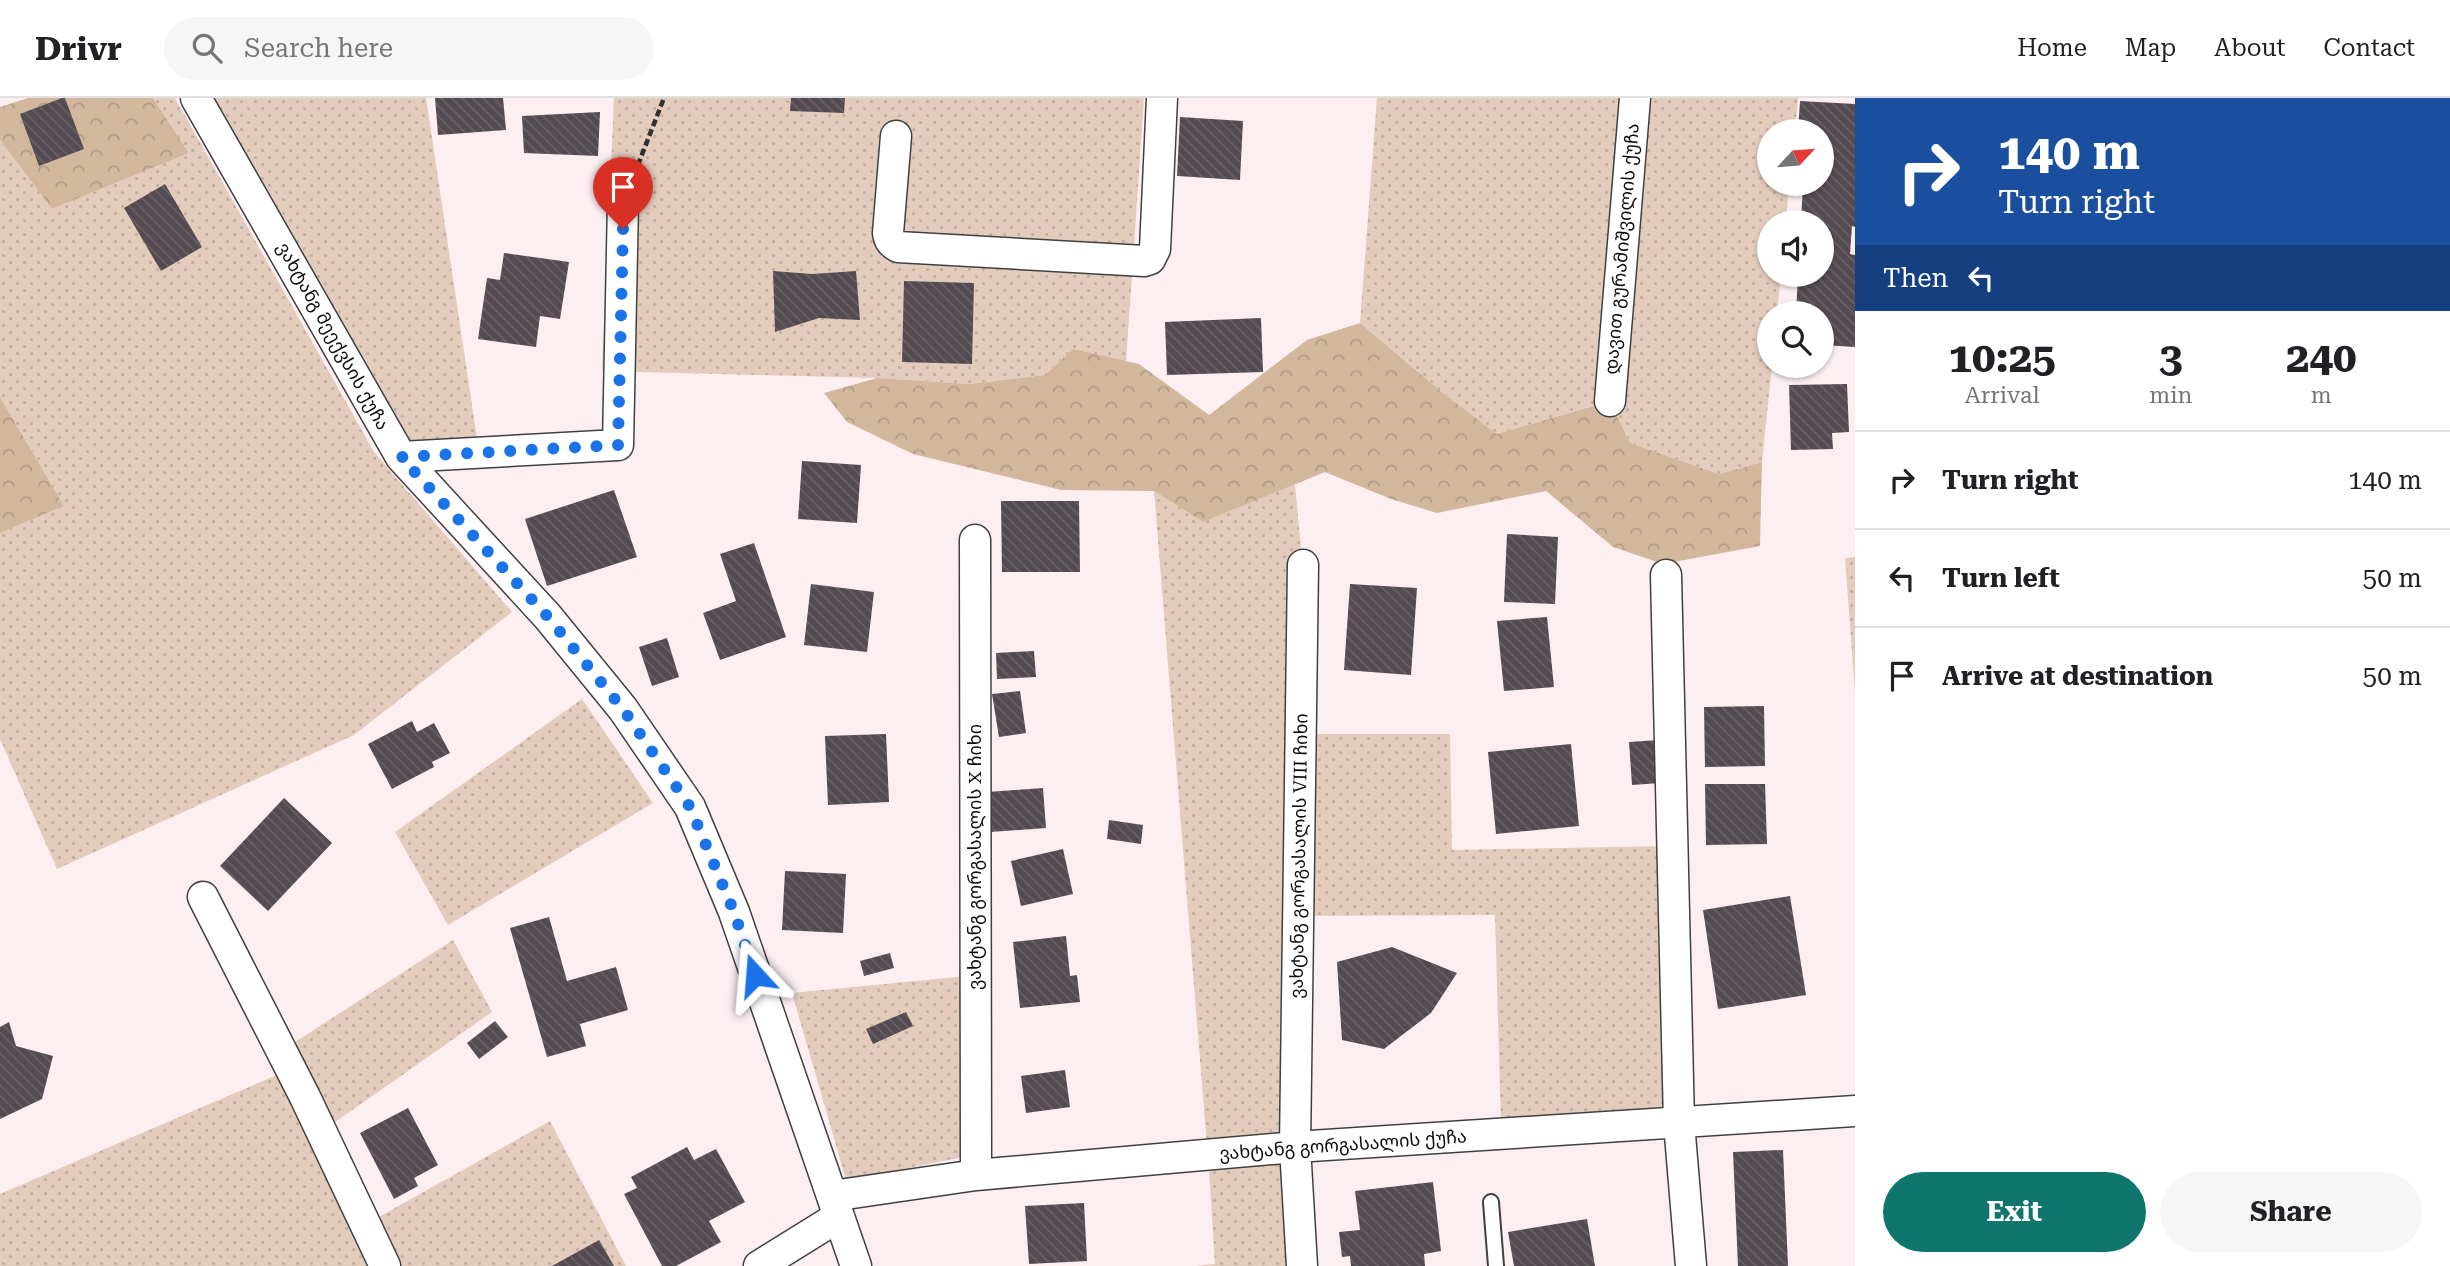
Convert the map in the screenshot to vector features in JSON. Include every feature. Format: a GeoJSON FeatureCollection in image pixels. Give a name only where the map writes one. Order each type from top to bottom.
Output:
{"type":"FeatureCollection","features":[{"type":"Feature","properties":{"kind":"street","name":"ვახტანგ მეექვსის ქუჩა"},"geometry":{"type":"LineString","coordinates":[[196,98],[401,457],[556,627],[623,709],[690,807],[734,912],[856,1266]]}},
{"type":"Feature","properties":{"kind":"street"},"geometry":{"type":"LineString","coordinates":[[896,136],[888,233],[889,240],[898,247],[1144,261],[1150,259],[1155,249],[1162,98]]}},
{"type":"Feature","properties":{"kind":"street","name":"დავით გურამიშვილის ქუჩა"},"geometry":{"type":"LineString","coordinates":[[1610,401],[1635,98]]}},
{"type":"Feature","properties":{"kind":"street"},"geometry":{"type":"LineString","coordinates":[[401,457],[618,445],[623,202]]}},
{"type":"Feature","properties":{"kind":"street","name":"ვახტანგ გორგასალის X ჩიხი"},"geometry":{"type":"LineString","coordinates":[[975,540],[976,1175]]}},
{"type":"Feature","properties":{"kind":"street","name":"ვახტანგ გორგასალის VIII ჩიხი"},"geometry":{"type":"LineString","coordinates":[[1302,1266],[1295,1147],[1303,565]]}},
{"type":"Feature","properties":{"kind":"street"},"geometry":{"type":"LineString","coordinates":[[1666,575],[1679,1123],[1691,1266]]}},
{"type":"Feature","properties":{"kind":"street"},"geometry":{"type":"LineString","coordinates":[[203,897],[304,1097],[385,1266]]}},
{"type":"Feature","properties":{"kind":"street","name":"ვახტანგ გორგასალის ქუჩა"},"geometry":{"type":"LineString","coordinates":[[759,1266],[835,1207],[976,1175],[1295,1147],[1855,1111]]}},
{"type":"Feature","properties":{"kind":"lane"},"geometry":{"type":"LineString","coordinates":[[1491,1202],[1496,1266]]}},
{"type":"Feature","properties":{"kind":"path"},"geometry":{"type":"LineString","coordinates":[[623,202],[664,98]]}},
{"type":"Feature","properties":{"kind":"shaded area"},"geometry":{"type":"Polygon","coordinates":[[[153,98],[175,98],[374,452],[512,612],[354,735],[57,869],[0,739],[0,533],[64,506],[0,397],[0,140],[52,209],[189,153],[153,98]]]}},
{"type":"Feature","properties":{"kind":"shaded area"},"geometry":{"type":"Polygon","coordinates":[[[214,98],[426,98],[478,445],[408,450],[214,98]]]}},
{"type":"Feature","properties":{"kind":"shaded area"},"geometry":{"type":"Polygon","coordinates":[[[614,98],[1144,98],[1126,362],[1073,349],[1045,375],[970,384],[876,378],[602,371],[614,98]]]}},
{"type":"Feature","properties":{"kind":"shaded area"},"geometry":{"type":"Polygon","coordinates":[[[1377,98],[1621,98],[1595,405],[1497,434],[1443,393],[1360,323],[1377,98]]]}},
{"type":"Feature","properties":{"kind":"shaded area"},"geometry":{"type":"Polygon","coordinates":[[[1647,98],[1798,98],[1796,119],[1757,119],[1757,196],[1788,196],[1787,210],[1757,210],[1757,287],[1780,287],[1778,301],[1757,301],[1757,378],[1771,378],[1762,462],[1719,474],[1630,443],[1618,418],[1647,98]]]}},
{"type":"Feature","properties":{"kind":"shaded area"},"geometry":{"type":"Polygon","coordinates":[[[1295,484],[1302,559],[1284,1140],[1207,1146],[1154,491],[1203,522],[1295,484]]]}},
{"type":"Feature","properties":{"kind":"shaded area"},"geometry":{"type":"Polygon","coordinates":[[[1855,557],[1855,692],[1845,558],[1855,557]]]}},
{"type":"Feature","properties":{"kind":"shaded area"},"geometry":{"type":"Polygon","coordinates":[[[582,699],[653,803],[448,925],[395,832],[582,699]]]}},
{"type":"Feature","properties":{"kind":"shaded area"},"geometry":{"type":"Polygon","coordinates":[[[1313,734],[1450,734],[1452,850],[1664,846],[1670,1115],[1501,1126],[1495,915],[1304,916],[1313,734]]]}},
{"type":"Feature","properties":{"kind":"shaded area"},"geometry":{"type":"Polygon","coordinates":[[[453,940],[492,1012],[331,1125],[292,1044],[453,940]]]}},
{"type":"Feature","properties":{"kind":"shaded area"},"geometry":{"type":"Polygon","coordinates":[[[967,976],[969,1156],[846,1180],[792,993],[967,976]]]}},
{"type":"Feature","properties":{"kind":"shaded area"},"geometry":{"type":"Polygon","coordinates":[[[279,1074],[373,1266],[0,1266],[0,1194],[279,1074]]]}},
{"type":"Feature","properties":{"kind":"shaded area"},"geometry":{"type":"Polygon","coordinates":[[[550,1121],[626,1266],[398,1266],[377,1218],[550,1121]]]}},
{"type":"Feature","properties":{"kind":"shaded area"},"geometry":{"type":"Polygon","coordinates":[[[1295,1147],[1302,1266],[1196,1266],[1215,1264],[1208,1154],[1295,1147]]]}},
{"type":"Feature","properties":{"kind":"green space"},"geometry":{"type":"Polygon","coordinates":[[[28,98],[153,98],[189,153],[52,209],[0,140],[0,107],[28,98]]]}},
{"type":"Feature","properties":{"kind":"green space"},"geometry":{"type":"Polygon","coordinates":[[[1360,323],[1443,393],[1497,434],[1610,401],[1630,443],[1719,474],[1762,462],[1760,546],[1663,564],[1613,547],[1546,491],[1437,513],[1391,499],[1325,472],[1203,522],[1154,491],[1061,490],[913,454],[847,422],[824,393],[877,378],[970,384],[1045,375],[1073,349],[1139,364],[1209,415],[1307,340],[1360,323]]]}},
{"type":"Feature","properties":{"kind":"green space"},"geometry":{"type":"Polygon","coordinates":[[[0,397],[64,506],[0,533],[0,397]]]}},
{"type":"Feature","properties":{"kind":"building"},"geometry":{"type":"Polygon","coordinates":[[[65,98],[84,149],[39,166],[20,114],[65,98]]]}},
{"type":"Feature","properties":{"kind":"building"},"geometry":{"type":"Polygon","coordinates":[[[435,98],[503,98],[506,130],[438,135],[435,98]]]}},
{"type":"Feature","properties":{"kind":"building"},"geometry":{"type":"Polygon","coordinates":[[[791,98],[845,98],[844,113],[790,111],[791,98]]]}},
{"type":"Feature","properties":{"kind":"building"},"geometry":{"type":"Polygon","coordinates":[[[1800,101],[1855,104],[1855,227],[1852,226],[1850,254],[1855,255],[1855,347],[1834,346],[1834,301],[1797,301],[1797,287],[1834,287],[1834,210],[1802,210],[1802,196],[1834,196],[1834,119],[1799,119],[1800,101]]]}},
{"type":"Feature","properties":{"kind":"building"},"geometry":{"type":"Polygon","coordinates":[[[600,112],[598,156],[524,153],[522,116],[600,112]]]}},
{"type":"Feature","properties":{"kind":"building"},"geometry":{"type":"Polygon","coordinates":[[[1180,117],[1243,121],[1240,180],[1177,176],[1180,117]]]}},
{"type":"Feature","properties":{"kind":"building"},"geometry":{"type":"Polygon","coordinates":[[[165,184],[202,247],[161,271],[124,208],[165,184]]]}},
{"type":"Feature","properties":{"kind":"building"},"geometry":{"type":"Polygon","coordinates":[[[504,253],[569,262],[560,319],[540,316],[536,347],[478,339],[487,278],[500,280],[504,253]]]}},
{"type":"Feature","properties":{"kind":"building"},"geometry":{"type":"Polygon","coordinates":[[[773,271],[812,274],[856,271],[860,320],[819,318],[775,332],[773,271]]]}},
{"type":"Feature","properties":{"kind":"building"},"geometry":{"type":"Polygon","coordinates":[[[904,281],[974,283],[972,364],[902,362],[904,281]]]}},
{"type":"Feature","properties":{"kind":"building"},"geometry":{"type":"Polygon","coordinates":[[[1261,318],[1263,372],[1167,375],[1165,322],[1261,318]]]}},
{"type":"Feature","properties":{"kind":"building"},"geometry":{"type":"Polygon","coordinates":[[[1847,384],[1849,432],[1832,433],[1833,449],[1791,450],[1789,385],[1847,384]]]}},
{"type":"Feature","properties":{"kind":"building"},"geometry":{"type":"Polygon","coordinates":[[[802,461],[861,465],[857,523],[798,519],[802,461]]]}},
{"type":"Feature","properties":{"kind":"building"},"geometry":{"type":"Polygon","coordinates":[[[614,490],[637,557],[547,586],[525,519],[614,490]]]}},
{"type":"Feature","properties":{"kind":"building"},"geometry":{"type":"Polygon","coordinates":[[[1001,501],[1079,501],[1080,572],[1002,572],[1001,501]]]}},
{"type":"Feature","properties":{"kind":"building"},"geometry":{"type":"Polygon","coordinates":[[[1507,534],[1558,537],[1555,604],[1504,602],[1507,534]]]}},
{"type":"Feature","properties":{"kind":"building"},"geometry":{"type":"Polygon","coordinates":[[[754,543],[786,637],[720,660],[703,613],[736,601],[720,554],[754,543]]]}},
{"type":"Feature","properties":{"kind":"building"},"geometry":{"type":"Polygon","coordinates":[[[811,584],[874,592],[867,652],[804,645],[811,584]]]}},
{"type":"Feature","properties":{"kind":"building"},"geometry":{"type":"Polygon","coordinates":[[[1350,584],[1417,588],[1411,675],[1344,670],[1350,584]]]}},
{"type":"Feature","properties":{"kind":"building"},"geometry":{"type":"Polygon","coordinates":[[[1547,617],[1554,687],[1504,691],[1497,621],[1547,617]]]}},
{"type":"Feature","properties":{"kind":"building"},"geometry":{"type":"Polygon","coordinates":[[[667,638],[679,677],[652,686],[639,647],[667,638]]]}},
{"type":"Feature","properties":{"kind":"building"},"geometry":{"type":"Polygon","coordinates":[[[1034,651],[1036,677],[997,679],[996,653],[1034,651]]]}},
{"type":"Feature","properties":{"kind":"building"},"geometry":{"type":"Polygon","coordinates":[[[1020,691],[1026,733],[999,737],[992,694],[1020,691]]]}},
{"type":"Feature","properties":{"kind":"building"},"geometry":{"type":"Polygon","coordinates":[[[1764,706],[1765,766],[1705,767],[1704,707],[1764,706]]]}},
{"type":"Feature","properties":{"kind":"building"},"geometry":{"type":"Polygon","coordinates":[[[412,721],[417,732],[434,723],[450,753],[432,762],[434,767],[392,789],[368,744],[412,721]]]}},
{"type":"Feature","properties":{"kind":"building"},"geometry":{"type":"Polygon","coordinates":[[[886,734],[889,802],[828,805],[825,736],[886,734]]]}},
{"type":"Feature","properties":{"kind":"building"},"geometry":{"type":"Polygon","coordinates":[[[1658,740],[1661,783],[1632,785],[1629,742],[1658,740]]]}},
{"type":"Feature","properties":{"kind":"building"},"geometry":{"type":"Polygon","coordinates":[[[1571,744],[1579,826],[1496,834],[1488,752],[1571,744]]]}},
{"type":"Feature","properties":{"kind":"building"},"geometry":{"type":"Polygon","coordinates":[[[1705,784],[1765,784],[1767,844],[1706,845],[1705,784]]]}},
{"type":"Feature","properties":{"kind":"building"},"geometry":{"type":"Polygon","coordinates":[[[1043,788],[1046,828],[990,832],[987,792],[1043,788]]]}},
{"type":"Feature","properties":{"kind":"building"},"geometry":{"type":"Polygon","coordinates":[[[284,798],[332,843],[268,911],[220,866],[284,798]]]}},
{"type":"Feature","properties":{"kind":"building"},"geometry":{"type":"Polygon","coordinates":[[[1109,820],[1143,825],[1141,844],[1107,839],[1109,820]]]}},
{"type":"Feature","properties":{"kind":"building"},"geometry":{"type":"Polygon","coordinates":[[[1063,849],[1073,894],[1021,906],[1011,861],[1063,849]]]}},
{"type":"Feature","properties":{"kind":"building"},"geometry":{"type":"Polygon","coordinates":[[[785,871],[846,874],[843,933],[782,930],[785,871]]]}},
{"type":"Feature","properties":{"kind":"building"},"geometry":{"type":"Polygon","coordinates":[[[1790,896],[1806,995],[1718,1009],[1703,910],[1790,896]]]}},
{"type":"Feature","properties":{"kind":"building"},"geometry":{"type":"Polygon","coordinates":[[[549,917],[567,981],[616,967],[628,1010],[580,1024],[586,1046],[547,1057],[510,928],[549,917]]]}},
{"type":"Feature","properties":{"kind":"building"},"geometry":{"type":"Polygon","coordinates":[[[1066,936],[1070,976],[1077,975],[1080,1002],[1020,1008],[1013,942],[1066,936]]]}},
{"type":"Feature","properties":{"kind":"building"},"geometry":{"type":"Polygon","coordinates":[[[1392,947],[1457,973],[1431,1013],[1384,1049],[1342,1040],[1337,962],[1392,947]]]}},
{"type":"Feature","properties":{"kind":"building"},"geometry":{"type":"Polygon","coordinates":[[[890,953],[894,968],[864,976],[860,961],[890,953]]]}},
{"type":"Feature","properties":{"kind":"building"},"geometry":{"type":"Polygon","coordinates":[[[906,1012],[913,1026],[873,1044],[866,1029],[906,1012]]]}},
{"type":"Feature","properties":{"kind":"building"},"geometry":{"type":"Polygon","coordinates":[[[495,1021],[508,1037],[479,1059],[467,1043],[495,1021]]]}},
{"type":"Feature","properties":{"kind":"building"},"geometry":{"type":"Polygon","coordinates":[[[9,1022],[16,1046],[53,1056],[42,1099],[0,1119],[0,1027],[9,1022]]]}},
{"type":"Feature","properties":{"kind":"building"},"geometry":{"type":"Polygon","coordinates":[[[1065,1070],[1070,1107],[1026,1113],[1021,1076],[1065,1070]]]}},
{"type":"Feature","properties":{"kind":"building"},"geometry":{"type":"Polygon","coordinates":[[[408,1108],[438,1165],[414,1178],[418,1186],[394,1199],[360,1133],[408,1108]]]}},
{"type":"Feature","properties":{"kind":"building"},"geometry":{"type":"Polygon","coordinates":[[[687,1147],[694,1160],[716,1149],[745,1202],[709,1221],[721,1242],[676,1266],[662,1266],[624,1194],[637,1188],[631,1177],[687,1147]]]}},
{"type":"Feature","properties":{"kind":"building"},"geometry":{"type":"Polygon","coordinates":[[[1783,1150],[1788,1266],[1738,1266],[1733,1152],[1783,1150]]]}},
{"type":"Feature","properties":{"kind":"building"},"geometry":{"type":"Polygon","coordinates":[[[1433,1182],[1441,1251],[1424,1254],[1425,1266],[1351,1266],[1350,1256],[1342,1257],[1339,1232],[1360,1230],[1355,1191],[1433,1182]]]}},
{"type":"Feature","properties":{"kind":"building"},"geometry":{"type":"Polygon","coordinates":[[[1084,1203],[1087,1261],[1029,1264],[1025,1206],[1084,1203]]]}},
{"type":"Feature","properties":{"kind":"building"},"geometry":{"type":"Polygon","coordinates":[[[1587,1219],[1595,1266],[1514,1266],[1508,1232],[1587,1219]]]}},
{"type":"Feature","properties":{"kind":"building"},"geometry":{"type":"Polygon","coordinates":[[[599,1240],[614,1266],[552,1266],[599,1240]]]}},
{"type":"Feature","properties":{"kind":"route"},"geometry":{"type":"LineString","coordinates":[[623,229],[618,445],[401,457],[548,617],[623,709],[690,807],[734,912],[755,975]]}}]}
